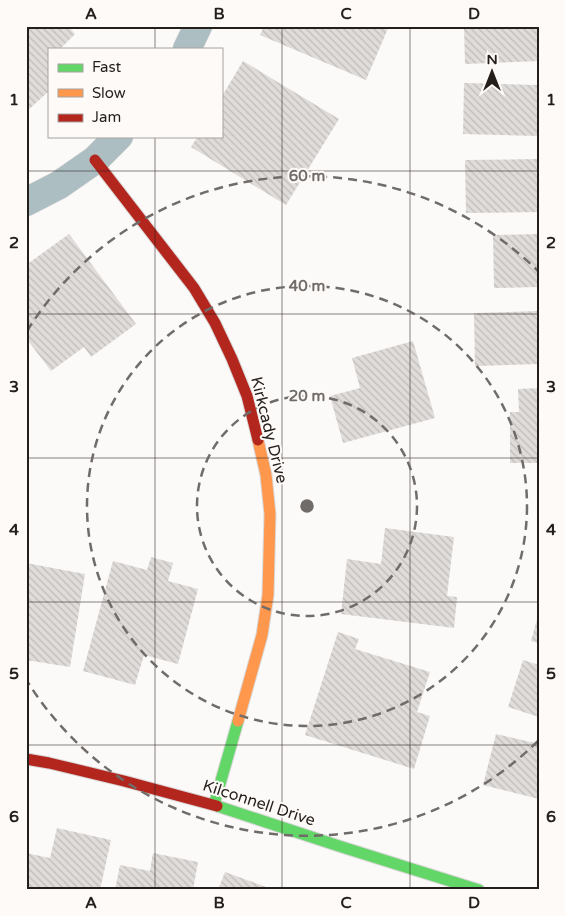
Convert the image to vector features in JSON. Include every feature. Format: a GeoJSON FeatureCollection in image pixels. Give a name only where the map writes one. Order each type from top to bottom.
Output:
{"type":"FeatureCollection","features":[{"type":"Feature","properties":{"kind":"street"},"geometry":{"type":"LineString","coordinates":[[187,48],[198,26]]}},
{"type":"Feature","properties":{"kind":"street"},"geometry":{"type":"LineString","coordinates":[[26,202],[59,184],[94,160],[117,138]]}},
{"type":"Feature","properties":{"kind":"street","name":"Kirkcady Drive"},"geometry":{"type":"LineString","coordinates":[[94,160],[194,288],[215,322],[247,396],[266,475],[270,514],[268,595],[262,635],[214,805]]}},
{"type":"Feature","properties":{"kind":"street","name":"Kilconnell Drive"},"geometry":{"type":"LineString","coordinates":[[26,759],[124,780],[214,805],[479,890]]}},
{"type":"Feature","properties":{"kind":"building"},"geometry":{"type":"Polygon","coordinates":[[[26,26],[68,26],[75,34],[61,48],[48,48],[48,92],[26,112],[26,26]]]}},
{"type":"Feature","properties":{"kind":"building"},"geometry":{"type":"Polygon","coordinates":[[[264,26],[389,26],[366,80],[260,35],[264,26]]]}},
{"type":"Feature","properties":{"kind":"building"},"geometry":{"type":"Polygon","coordinates":[[[464,26],[539,26],[539,61],[465,64],[464,26]]]}},
{"type":"Feature","properties":{"kind":"building"},"geometry":{"type":"Polygon","coordinates":[[[243,61],[339,119],[286,205],[191,147],[197,138],[222,138],[222,96],[243,61]]]}},
{"type":"Feature","properties":{"kind":"building"},"geometry":{"type":"Polygon","coordinates":[[[464,83],[539,85],[539,136],[463,134],[464,83]]]}},
{"type":"Feature","properties":{"kind":"building"},"geometry":{"type":"Polygon","coordinates":[[[539,159],[539,212],[466,213],[465,160],[539,159]]]}},
{"type":"Feature","properties":{"kind":"building"},"geometry":{"type":"Polygon","coordinates":[[[69,234],[136,324],[91,357],[84,347],[51,371],[26,338],[26,265],[69,234]]]}},
{"type":"Feature","properties":{"kind":"building"},"geometry":{"type":"Polygon","coordinates":[[[539,234],[539,287],[494,288],[493,235],[539,234]]]}},
{"type":"Feature","properties":{"kind":"building"},"geometry":{"type":"Polygon","coordinates":[[[539,311],[539,364],[475,366],[474,313],[539,311]]]}},
{"type":"Feature","properties":{"kind":"building"},"geometry":{"type":"Polygon","coordinates":[[[413,341],[435,418],[343,443],[330,396],[360,388],[352,358],[413,341]]]}},
{"type":"Feature","properties":{"kind":"building"},"geometry":{"type":"Polygon","coordinates":[[[539,388],[539,463],[510,463],[510,412],[519,412],[518,389],[539,388]]]}},
{"type":"Feature","properties":{"kind":"building"},"geometry":{"type":"Polygon","coordinates":[[[385,528],[454,537],[447,596],[457,597],[454,628],[341,614],[347,559],[381,564],[385,528]]]}},
{"type":"Feature","properties":{"kind":"building"},"geometry":{"type":"Polygon","coordinates":[[[151,557],[173,563],[168,581],[198,589],[178,664],[144,655],[135,685],[83,671],[113,561],[147,570],[151,557]]]}},
{"type":"Feature","properties":{"kind":"building"},"geometry":{"type":"Polygon","coordinates":[[[26,563],[85,574],[70,667],[26,660],[26,563]]]}},
{"type":"Feature","properties":{"kind":"building"},"geometry":{"type":"Polygon","coordinates":[[[539,616],[539,643],[531,641],[539,616]]]}},
{"type":"Feature","properties":{"kind":"building"},"geometry":{"type":"Polygon","coordinates":[[[338,632],[359,639],[355,649],[430,672],[417,712],[430,716],[414,769],[305,735],[338,632]]]}},
{"type":"Feature","properties":{"kind":"building"},"geometry":{"type":"Polygon","coordinates":[[[523,660],[539,665],[539,717],[508,707],[523,660]]]}},
{"type":"Feature","properties":{"kind":"building"},"geometry":{"type":"Polygon","coordinates":[[[496,734],[539,744],[539,799],[483,785],[496,734]]]}},
{"type":"Feature","properties":{"kind":"building"},"geometry":{"type":"Polygon","coordinates":[[[57,828],[111,840],[100,890],[26,890],[26,853],[50,858],[57,828]]]}},
{"type":"Feature","properties":{"kind":"building"},"geometry":{"type":"Polygon","coordinates":[[[153,853],[198,862],[193,890],[115,890],[120,865],[150,871],[153,853]]]}},
{"type":"Feature","properties":{"kind":"building"},"geometry":{"type":"Polygon","coordinates":[[[225,872],[266,887],[265,890],[218,890],[225,872]]]}},
{"type":"Feature","properties":{"kind":"traffic: fast"},"geometry":{"type":"LineString","coordinates":[[214,805],[238,721]]}},
{"type":"Feature","properties":{"kind":"traffic: fast"},"geometry":{"type":"LineString","coordinates":[[217,806],[479,890]]}},
{"type":"Feature","properties":{"kind":"traffic: slow"},"geometry":{"type":"LineString","coordinates":[[238,721],[262,635],[268,595],[270,514],[266,475],[258,440]]}},
{"type":"Feature","properties":{"kind":"traffic: jam"},"geometry":{"type":"LineString","coordinates":[[95,160],[194,288],[215,323],[247,396],[258,440]]}},
{"type":"Feature","properties":{"kind":"traffic: jam"},"geometry":{"type":"LineString","coordinates":[[26,759],[124,781],[217,806]]}}]}
